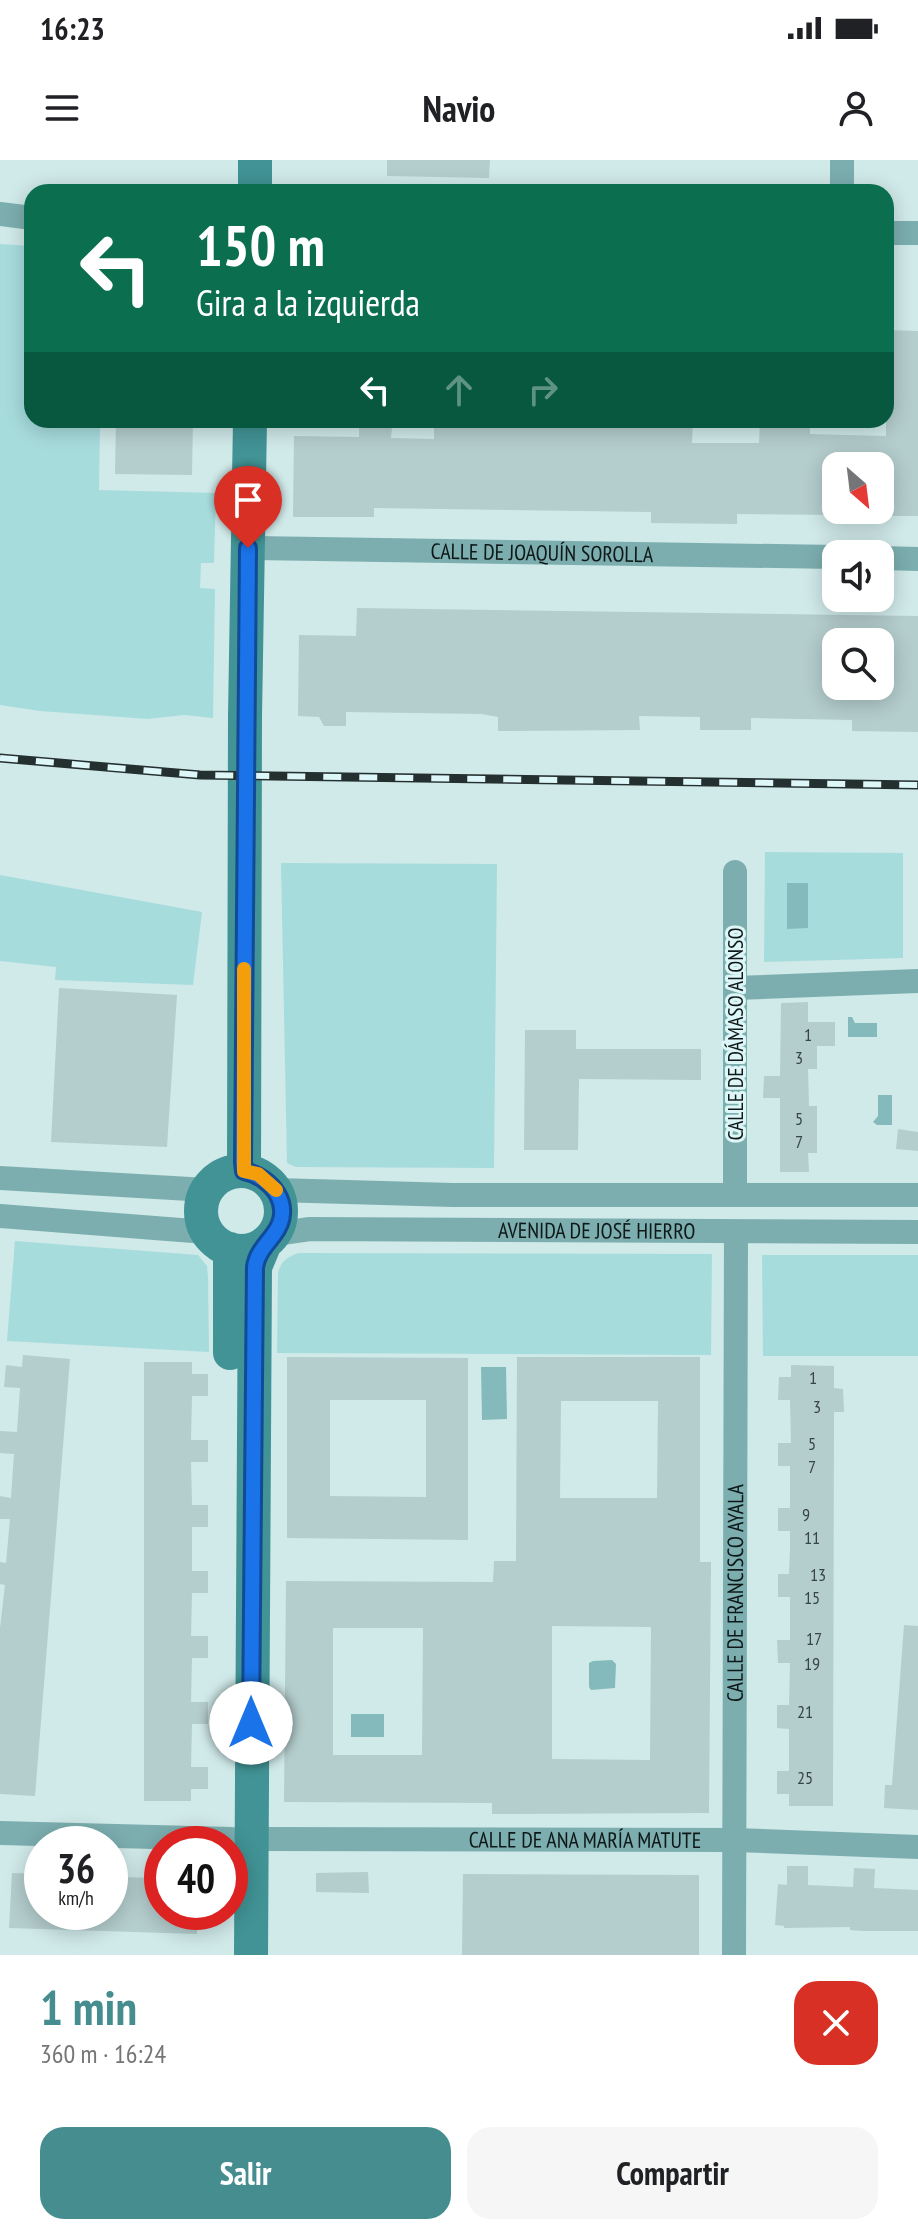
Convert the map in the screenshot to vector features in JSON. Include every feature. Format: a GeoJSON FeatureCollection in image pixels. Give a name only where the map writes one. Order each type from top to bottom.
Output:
{"type":"FeatureCollection","features":[{"type":"Feature","properties":{"kind":"street"},"geometry":{"type":"LineString","coordinates":[[255,160],[255,184]]}},
{"type":"Feature","properties":{"kind":"street"},"geometry":{"type":"LineString","coordinates":[[842,160],[842,184]]}},
{"type":"Feature","properties":{"kind":"street"},"geometry":{"type":"LineString","coordinates":[[0,214],[24,217]]}},
{"type":"Feature","properties":{"kind":"street"},"geometry":{"type":"LineString","coordinates":[[894,233],[918,233]]}},
{"type":"Feature","properties":{"kind":"street"},"geometry":{"type":"LineString","coordinates":[[244,1171],[245,716],[250,428]]}},
{"type":"Feature","properties":{"kind":"street","name":"CALLE DE JOAQUÍN SOROLLA"},"geometry":{"type":"LineString","coordinates":[[248,548],[822,557]]}},
{"type":"Feature","properties":{"kind":"street"},"geometry":{"type":"LineString","coordinates":[[894,558],[918,559]]}},
{"type":"Feature","properties":{"kind":"street","name":"CALLE DE DÁMASO ALONSO"},"geometry":{"type":"LineString","coordinates":[[735,872],[735,1195]]}},
{"type":"Feature","properties":{"kind":"street"},"geometry":{"type":"LineString","coordinates":[[735,988],[918,981]]}},
{"type":"Feature","properties":{"kind":"street"},"geometry":{"type":"LineString","coordinates":[[241,1826],[218,1240],[201,1210],[207,1190],[225,1174],[244,1171],[258,1174],[276,1190],[282,1214],[255,1267],[241,1826]]}},
{"type":"Feature","properties":{"kind":"street"},"geometry":{"type":"LineString","coordinates":[[0,1178],[207,1190]]}},
{"type":"Feature","properties":{"kind":"street","name":"AVENIDA DE JOSÉ HIERRO"},"geometry":{"type":"LineString","coordinates":[[276,1190],[468,1195],[918,1195]]}},
{"type":"Feature","properties":{"kind":"street"},"geometry":{"type":"LineString","coordinates":[[0,1216],[218,1240],[254,1249],[270,1238]]}},
{"type":"Feature","properties":{"kind":"street","name":"AVENIDA DE JOSÉ HIERRO"},"geometry":{"type":"LineString","coordinates":[[270,1238],[310,1229],[918,1232]]}},
{"type":"Feature","properties":{"kind":"street","name":"CALLE DE FRANCISCO AYALA"},"geometry":{"type":"LineString","coordinates":[[734,1955],[736,1232]]}},
{"type":"Feature","properties":{"kind":"street","name":"CALLE DE ANA MARÍA MATUTE"},"geometry":{"type":"LineString","coordinates":[[0,1833],[144,1837]]}},
{"type":"Feature","properties":{"kind":"street","name":"CALLE DE ANA MARÍA MATUTE"},"geometry":{"type":"LineString","coordinates":[[248,1839],[735,1840],[918,1847]]}},
{"type":"Feature","properties":{"kind":"street"},"geometry":{"type":"LineString","coordinates":[[248,1920],[251,1955]]}},
{"type":"Feature","properties":{"kind":"street"},"geometry":{"type":"LineString","coordinates":[[233,1955],[235,1930]]}},
{"type":"Feature","properties":{"kind":"shaded area"},"geometry":{"type":"Polygon","coordinates":[[[0,244],[24,246],[24,428],[100,428],[99,490],[216,493],[214,563],[201,563],[200,588],[215,589],[213,718],[184,715],[148,719],[0,705],[0,244]]]}},
{"type":"Feature","properties":{"kind":"shaded area"},"geometry":{"type":"Polygon","coordinates":[[[765,852],[903,853],[903,958],[764,962],[765,852]]]}},
{"type":"Feature","properties":{"kind":"shaded area"},"geometry":{"type":"Polygon","coordinates":[[[281,863],[497,864],[494,1168],[296,1167],[287,1163],[281,863]]]}},
{"type":"Feature","properties":{"kind":"shaded area"},"geometry":{"type":"Polygon","coordinates":[[[0,875],[202,912],[193,985],[55,980],[56,967],[0,961],[0,875]]]}},
{"type":"Feature","properties":{"kind":"shaded area"},"geometry":{"type":"Polygon","coordinates":[[[787,883],[808,883],[808,928],[787,929],[787,883]]]}},
{"type":"Feature","properties":{"kind":"shaded area"},"geometry":{"type":"Polygon","coordinates":[[[848,1017],[852,1017],[855,1023],[877,1023],[877,1037],[848,1037],[848,1017]]]}},
{"type":"Feature","properties":{"kind":"shaded area"},"geometry":{"type":"Polygon","coordinates":[[[878,1095],[892,1095],[892,1125],[873,1122],[878,1116],[878,1095]]]}},
{"type":"Feature","properties":{"kind":"shaded area"},"geometry":{"type":"Polygon","coordinates":[[[15,1241],[198,1255],[207,1266],[209,1352],[7,1341],[15,1241]]]}},
{"type":"Feature","properties":{"kind":"shaded area"},"geometry":{"type":"Polygon","coordinates":[[[298,1253],[712,1254],[711,1355],[277,1353],[278,1273],[285,1260],[298,1253]]]}},
{"type":"Feature","properties":{"kind":"shaded area"},"geometry":{"type":"Polygon","coordinates":[[[762,1255],[918,1255],[918,1356],[763,1356],[762,1255]]]}},
{"type":"Feature","properties":{"kind":"shaded area"},"geometry":{"type":"Polygon","coordinates":[[[481,1367],[506,1367],[507,1419],[482,1420],[481,1367]]]}},
{"type":"Feature","properties":{"kind":"shaded area"},"geometry":{"type":"Polygon","coordinates":[[[612,1660],[616,1664],[615,1688],[591,1690],[589,1663],[612,1660]]]}},
{"type":"Feature","properties":{"kind":"shaded area"},"geometry":{"type":"Polygon","coordinates":[[[351,1714],[384,1714],[384,1737],[351,1737],[351,1714]]]}},
{"type":"Feature","properties":{"kind":"building"},"geometry":{"type":"Polygon","coordinates":[[[387,160],[490,160],[489,178],[387,176],[387,160]]]}},
{"type":"Feature","properties":{"kind":"building"},"geometry":{"type":"Polygon","coordinates":[[[894,330],[918,331],[918,516],[894,516],[894,452],[822,452],[822,515],[737,514],[737,524],[651,523],[651,512],[374,508],[374,517],[293,517],[294,436],[359,437],[359,428],[392,428],[391,438],[434,439],[434,428],[693,428],[692,443],[759,443],[760,428],[810,428],[810,434],[886,436],[886,428],[894,428],[894,330]]]}},
{"type":"Feature","properties":{"kind":"building"},"geometry":{"type":"Polygon","coordinates":[[[116,428],[193,428],[192,475],[115,474],[116,428]]]}},
{"type":"Feature","properties":{"kind":"building"},"geometry":{"type":"Polygon","coordinates":[[[357,608],[918,616],[918,732],[852,731],[852,720],[751,718],[751,730],[700,730],[700,717],[639,716],[640,730],[498,731],[498,717],[482,714],[346,712],[346,726],[324,726],[319,717],[298,716],[299,635],[356,636],[357,608]]]}},
{"type":"Feature","properties":{"kind":"building"},"geometry":{"type":"Polygon","coordinates":[[[59,988],[177,995],[167,1147],[51,1142],[59,988]]]}},
{"type":"Feature","properties":{"kind":"building"},"geometry":{"type":"Polygon","coordinates":[[[808,1002],[808,1022],[835,1022],[835,1046],[817,1046],[817,1069],[808,1069],[809,1106],[817,1106],[817,1153],[808,1153],[809,1172],[780,1172],[780,1098],[763,1098],[764,1076],[780,1076],[781,1003],[808,1002]]]}},
{"type":"Feature","properties":{"kind":"building"},"geometry":{"type":"Polygon","coordinates":[[[525,1030],[576,1030],[576,1049],[701,1049],[701,1080],[579,1079],[578,1150],[524,1150],[525,1030]]]}},
{"type":"Feature","properties":{"kind":"building"},"geometry":{"type":"Polygon","coordinates":[[[898,1129],[918,1132],[918,1151],[896,1149],[898,1129]]]}},
{"type":"Feature","properties":{"kind":"building"},"geometry":{"type":"Polygon","coordinates":[[[23,1355],[70,1359],[35,1796],[0,1794],[0,1628],[5,1585],[0,1584],[0,1562],[6,1563],[10,1519],[0,1519],[0,1496],[11,1498],[14,1454],[0,1453],[0,1431],[17,1432],[20,1388],[4,1387],[6,1365],[22,1367],[23,1355]]]}},
{"type":"Feature","properties":{"kind":"building"},"geometry":{"type":"Polygon","coordinates":[[[287,1357],[468,1358],[468,1540],[287,1538],[287,1357]],[[330,1400],[330,1496],[426,1497],[426,1400],[330,1400]]]}},
{"type":"Feature","properties":{"kind":"building"},"geometry":{"type":"Polygon","coordinates":[[[517,1357],[700,1357],[700,1562],[711,1562],[709,1813],[492,1814],[492,1803],[284,1802],[286,1581],[493,1582],[494,1561],[516,1561],[517,1357]],[[561,1401],[560,1498],[657,1498],[658,1401],[561,1401]],[[552,1626],[552,1759],[650,1760],[651,1627],[552,1626]],[[333,1628],[333,1755],[422,1755],[423,1628],[333,1628]]]}},
{"type":"Feature","properties":{"kind":"building"},"geometry":{"type":"Polygon","coordinates":[[[144,1362],[192,1362],[192,1374],[208,1374],[208,1396],[192,1396],[191,1440],[208,1440],[208,1462],[191,1462],[192,1505],[208,1505],[208,1527],[192,1527],[192,1571],[208,1571],[208,1593],[192,1593],[191,1636],[208,1636],[208,1658],[192,1658],[191,1702],[208,1702],[208,1724],[192,1724],[191,1767],[208,1767],[208,1789],[191,1789],[191,1801],[144,1801],[144,1362]]]}},
{"type":"Feature","properties":{"kind":"building"},"geometry":{"type":"Polygon","coordinates":[[[791,1365],[834,1366],[834,1388],[843,1389],[844,1412],[834,1412],[833,1806],[789,1806],[789,1794],[777,1794],[777,1771],[789,1771],[789,1729],[777,1728],[777,1705],[789,1705],[790,1663],[778,1663],[777,1640],[790,1640],[790,1597],[778,1597],[778,1574],[789,1574],[790,1531],[778,1531],[778,1508],[790,1508],[790,1466],[778,1466],[778,1443],[791,1443],[790,1400],[778,1400],[779,1377],[791,1377],[791,1365]]]}},
{"type":"Feature","properties":{"kind":"building"},"geometry":{"type":"Polygon","coordinates":[[[904,1625],[918,1626],[918,1810],[884,1808],[885,1785],[892,1785],[904,1625]]]}},
{"type":"Feature","properties":{"kind":"building"},"geometry":{"type":"Polygon","coordinates":[[[787,1866],[808,1866],[808,1885],[853,1887],[854,1868],[875,1869],[874,1888],[918,1890],[918,1931],[862,1931],[850,1930],[850,1927],[784,1928],[775,1925],[778,1884],[787,1885],[787,1866]]]}},
{"type":"Feature","properties":{"kind":"building"},"geometry":{"type":"Polygon","coordinates":[[[368,1872],[369,1893],[316,1892],[316,1873],[368,1872]]]}},
{"type":"Feature","properties":{"kind":"building"},"geometry":{"type":"Polygon","coordinates":[[[12,1873],[24,1873],[24,1928],[9,1928],[12,1873]]]}},
{"type":"Feature","properties":{"kind":"building"},"geometry":{"type":"Polygon","coordinates":[[[463,1874],[699,1875],[699,1955],[462,1955],[463,1874]]]}},
{"type":"Feature","properties":{"kind":"building"},"geometry":{"type":"Polygon","coordinates":[[[128,1877],[144,1878],[144,1930],[197,1930],[197,1934],[72,1930],[128,1930],[128,1877]]]}},
{"type":"Feature","properties":{"kind":"railway"},"geometry":{"type":"LineString","coordinates":[[0,758],[200,775],[918,785]]}},
{"type":"Feature","properties":{"kind":"slow traffic"},"geometry":{"type":"LineString","coordinates":[[244,969],[244,1171],[258,1174],[276,1190]]}},
{"type":"Feature","properties":{"kind":"route"},"geometry":{"type":"LineString","coordinates":[[248,548],[243,1162],[244,1171],[258,1174],[276,1190],[282,1214],[275,1234],[265,1243],[255,1267],[251,1723]]}}]}
